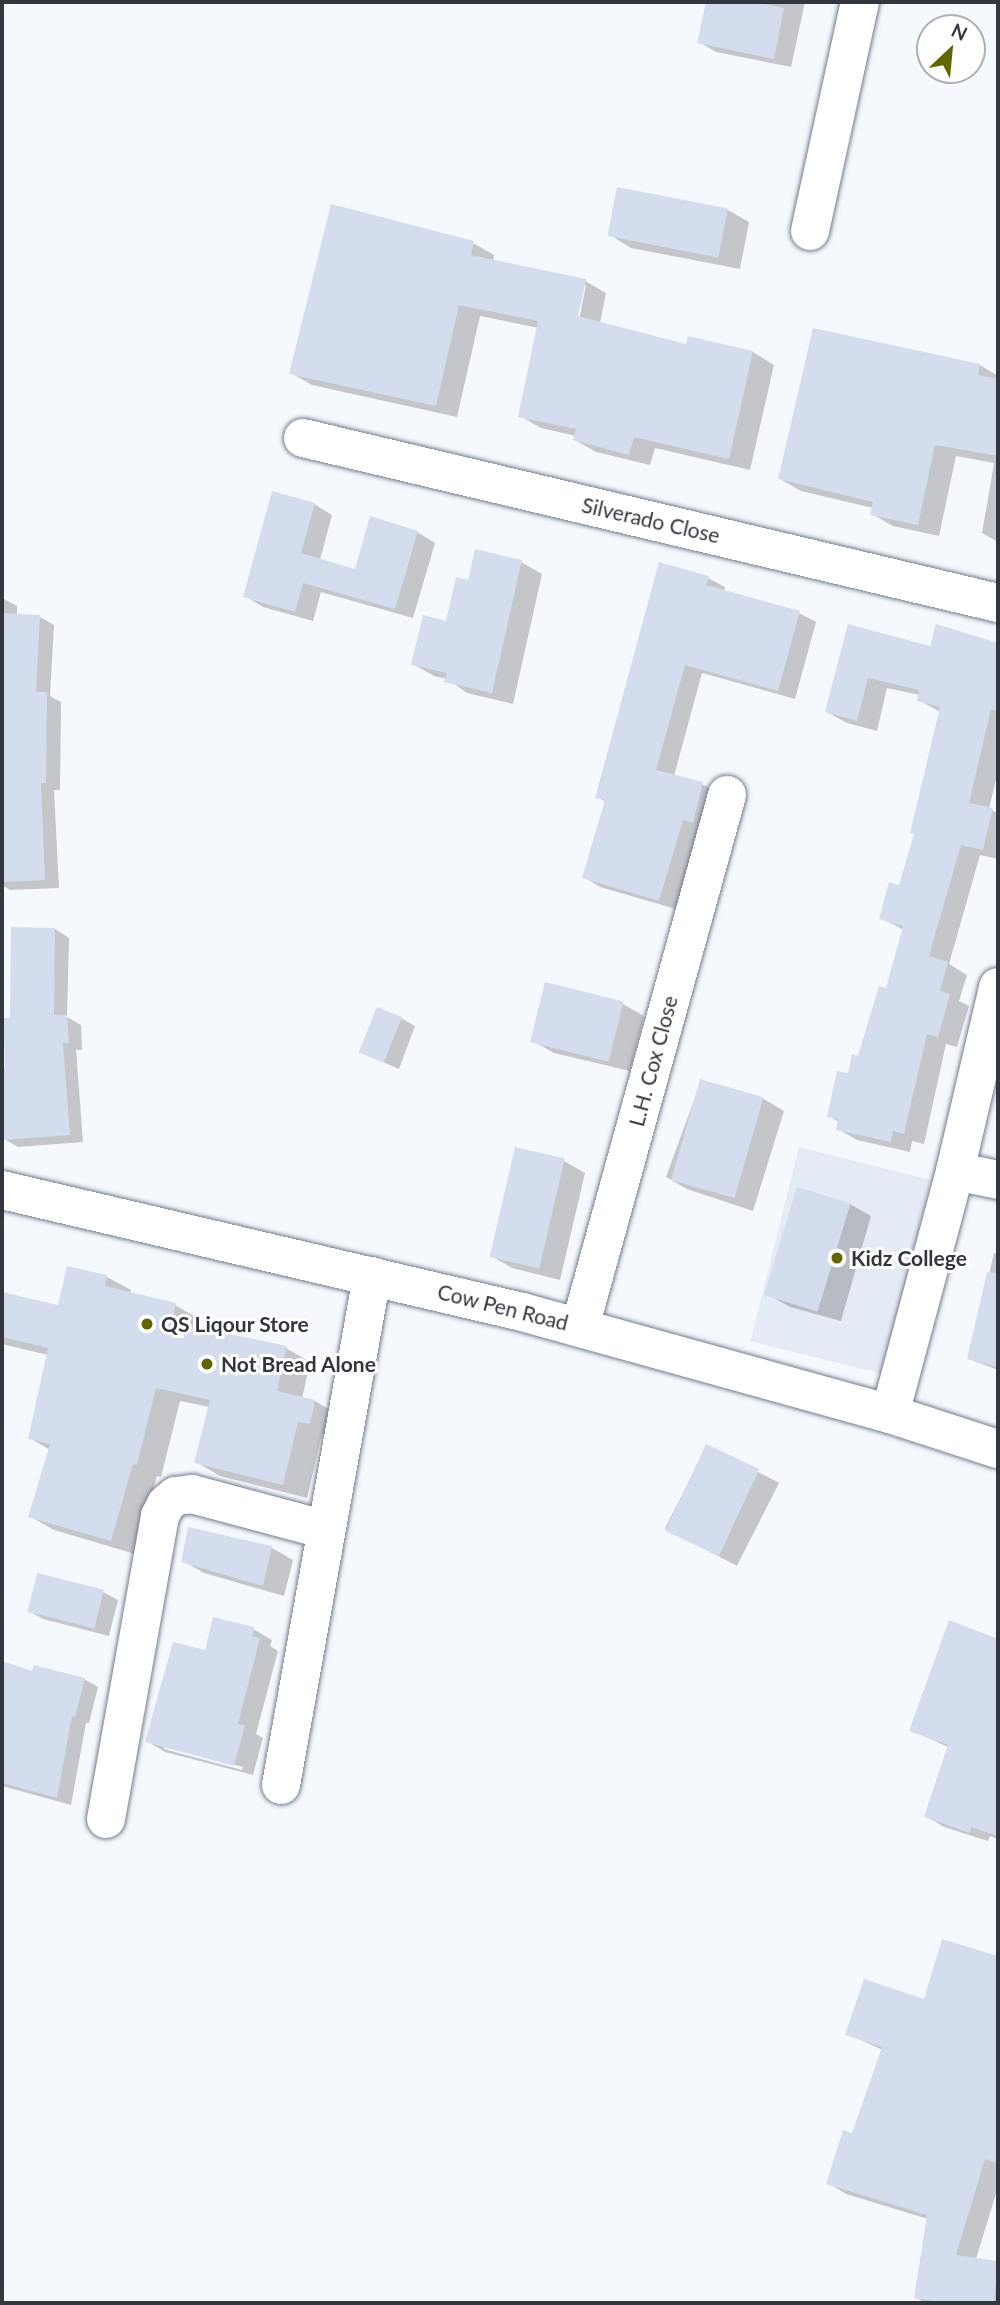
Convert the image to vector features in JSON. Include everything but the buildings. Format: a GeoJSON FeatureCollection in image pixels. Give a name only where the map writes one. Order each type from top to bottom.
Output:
{"type":"FeatureCollection","features":[{"type":"Feature","properties":{"kind":"street"},"geometry":{"type":"LineString","coordinates":[[810,231],[860,2]]}},
{"type":"Feature","properties":{"kind":"street","name":"Silverado Close"},"geometry":{"type":"LineString","coordinates":[[303,438],[998,603]]}},
{"type":"Feature","properties":{"kind":"street","name":"L.H. Cox Close"},"geometry":{"type":"LineString","coordinates":[[580,1327],[727,795]]}},
{"type":"Feature","properties":{"kind":"street"},"geometry":{"type":"LineString","coordinates":[[890,1414],[955,1171],[998,987]]}},
{"type":"Feature","properties":{"kind":"street"},"geometry":{"type":"LineString","coordinates":[[955,1171],[998,1180]]}},
{"type":"Feature","properties":{"kind":"street","name":"Cow Pen Road"},"geometry":{"type":"LineString","coordinates":[[2,1190],[580,1327],[890,1414],[998,1449]]}},
{"type":"Feature","properties":{"kind":"street"},"geometry":{"type":"LineString","coordinates":[[281,1784],[372,1276]]}},
{"type":"Feature","properties":{"kind":"street"},"geometry":{"type":"LineString","coordinates":[[106,1819],[160,1517],[166,1504],[176,1496],[192,1494],[326,1530]]}},
{"type":"Feature","properties":{"kind":"shaded area","name":"Kidz College"},"geometry":{"type":"Polygon","coordinates":[[[799,1147],[931,1180],[883,1374],[751,1341],[799,1147]]]}},
{"type":"Feature","properties":{"kind":"place","name":"Kidz College"},"geometry":{"type":"Point","coordinates":[837,1258]}},
{"type":"Feature","properties":{"kind":"place","name":"QS Liqour Store"},"geometry":{"type":"Point","coordinates":[147,1324]}},
{"type":"Feature","properties":{"kind":"place","name":"Not Bread Alone"},"geometry":{"type":"Point","coordinates":[207,1364]}}]}
